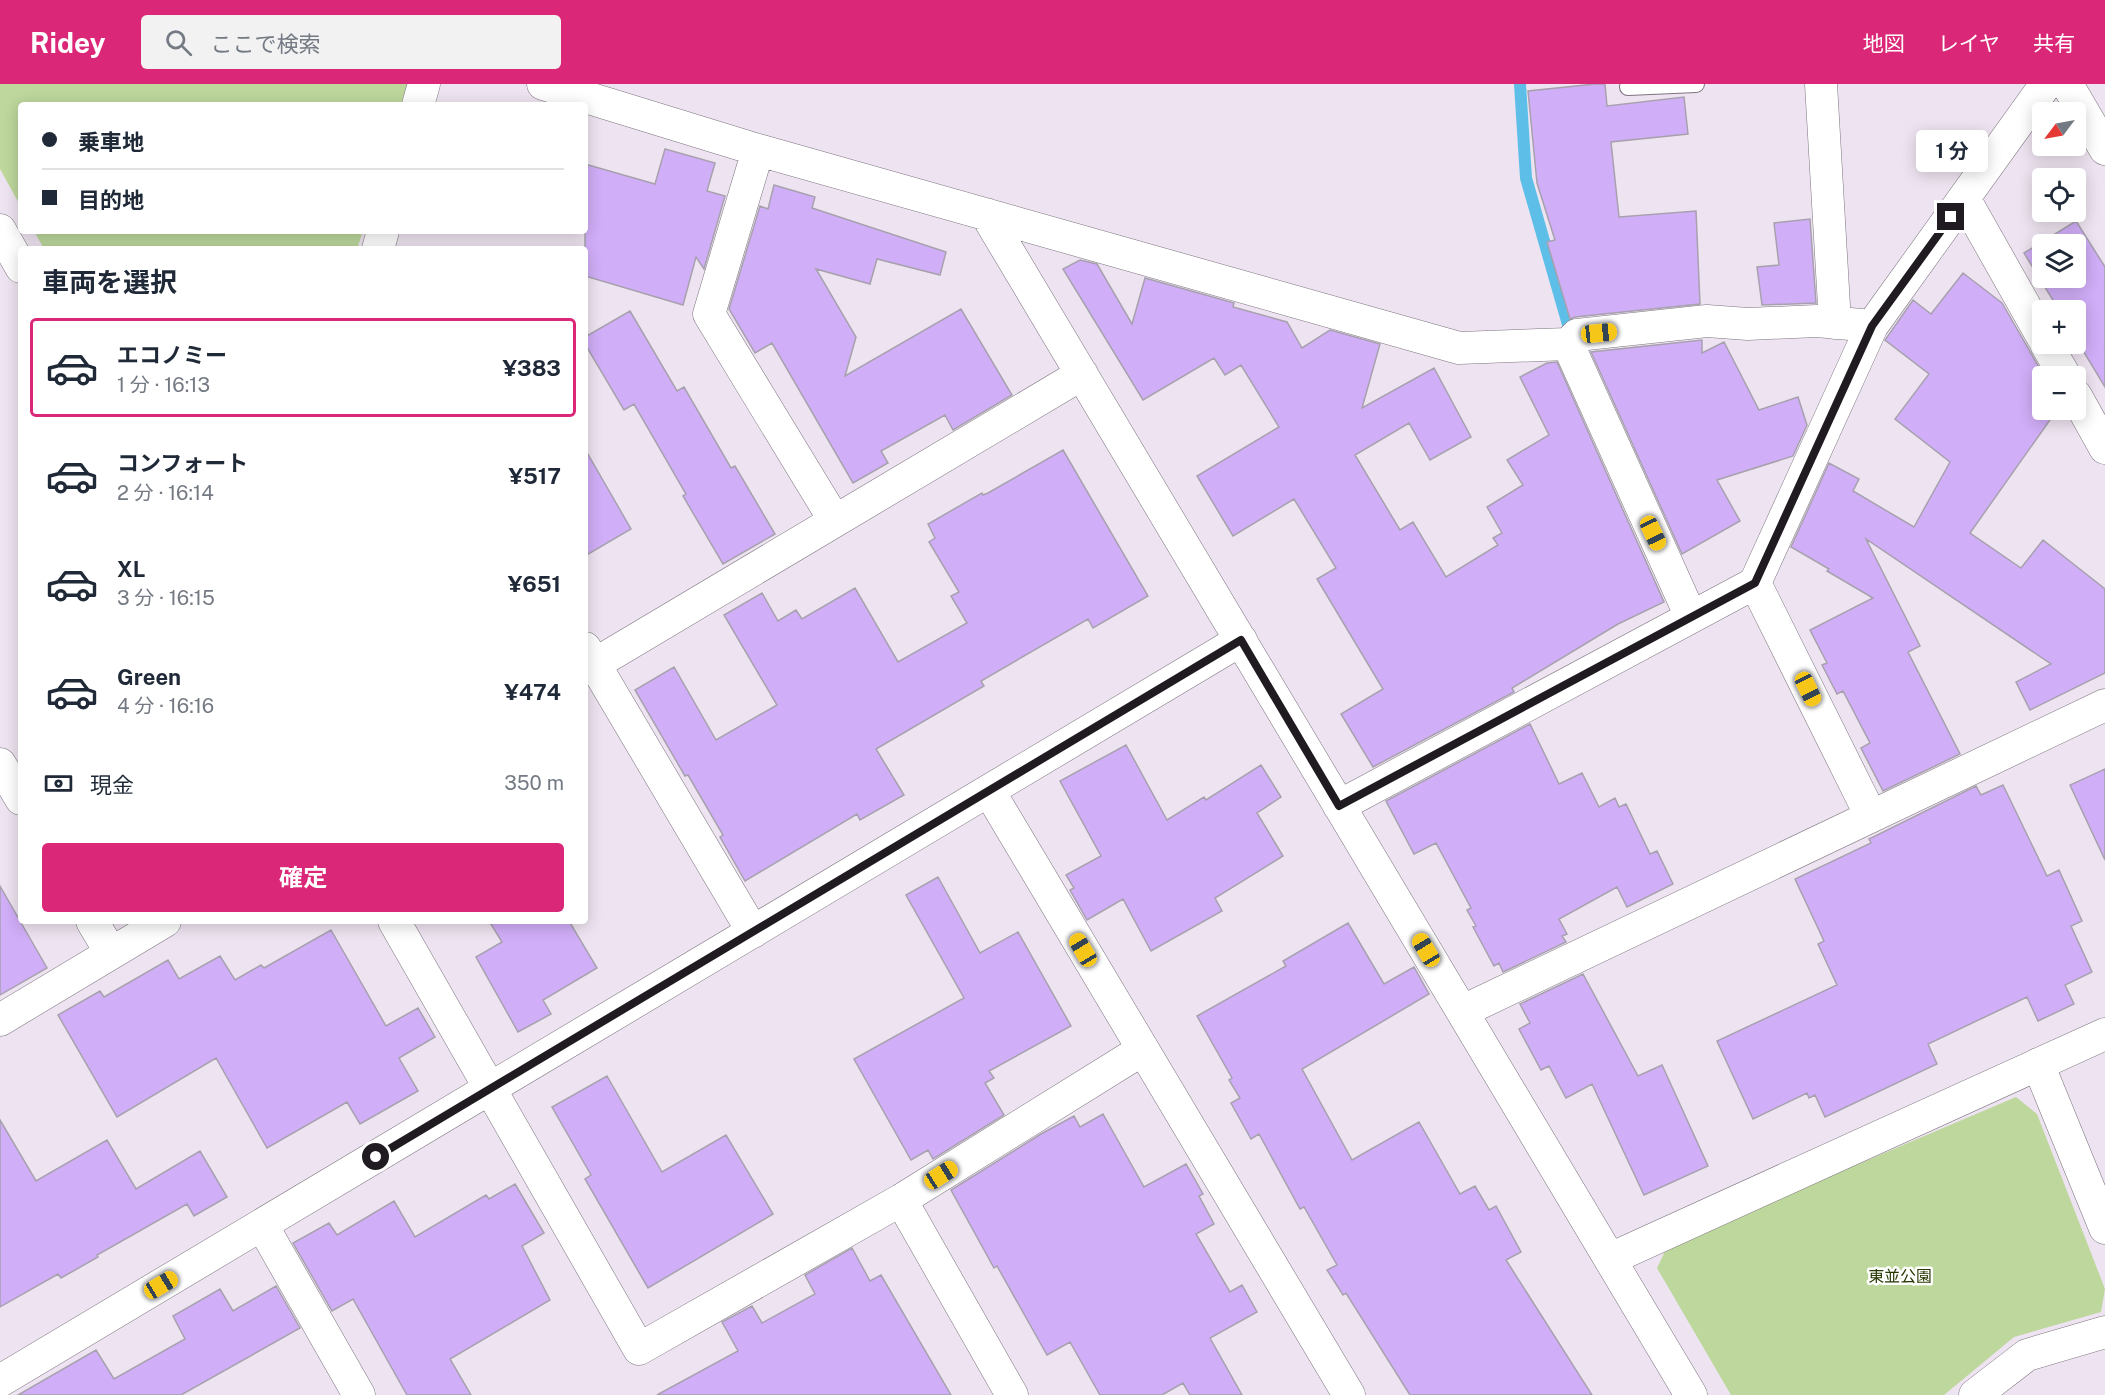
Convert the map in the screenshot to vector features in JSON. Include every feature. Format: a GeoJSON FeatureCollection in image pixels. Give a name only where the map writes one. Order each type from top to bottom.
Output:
{"type":"FeatureCollection","features":[{"type":"Feature","properties":{"kind":"street"},"geometry":{"type":"LineString","coordinates":[[419,102],[424,84]]}},
{"type":"Feature","properties":{"kind":"street"},"geometry":{"type":"LineString","coordinates":[[543,84],[758,150],[1459,348],[1568,344],[1577,335],[1707,321],[1748,324],[1817,321],[1872,326]]}},
{"type":"Feature","properties":{"kind":"street"},"geometry":{"type":"LineString","coordinates":[[1821,84],[1835,323]]}},
{"type":"Feature","properties":{"kind":"street"},"geometry":{"type":"LineString","coordinates":[[1339,806],[1755,583],[1872,326],[2046,84]]}},
{"type":"Feature","properties":{"kind":"street"},"geometry":{"type":"LineString","coordinates":[[2067,84],[2105,149]]}},
{"type":"Feature","properties":{"kind":"street"},"geometry":{"type":"LineString","coordinates":[[758,150],[709,314],[835,521]]}},
{"type":"Feature","properties":{"kind":"street"},"geometry":{"type":"LineString","coordinates":[[1964,198],[2032,319]]}},
{"type":"Feature","properties":{"kind":"street"},"geometry":{"type":"LineString","coordinates":[[986,214],[1691,1395]]}},
{"type":"Feature","properties":{"kind":"street"},"geometry":{"type":"LineString","coordinates":[[0,230],[18,262]]}},
{"type":"Feature","properties":{"kind":"street"},"geometry":{"type":"LineString","coordinates":[[1568,344],[1691,617]]}},
{"type":"Feature","properties":{"kind":"street"},"geometry":{"type":"LineString","coordinates":[[753,932],[590,656],[835,521],[1082,374]]}},
{"type":"Feature","properties":{"kind":"street"},"geometry":{"type":"LineString","coordinates":[[2086,414],[2105,448]]}},
{"type":"Feature","properties":{"kind":"street"},"geometry":{"type":"LineString","coordinates":[[1755,583],[1871,816]]}},
{"type":"Feature","properties":{"kind":"street"},"geometry":{"type":"LineString","coordinates":[[0,1381],[1241,640]]}},
{"type":"Feature","properties":{"kind":"street"},"geometry":{"type":"LineString","coordinates":[[1463,1011],[2105,705]]}},
{"type":"Feature","properties":{"kind":"street"},"geometry":{"type":"LineString","coordinates":[[0,764],[18,795]]}},
{"type":"Feature","properties":{"kind":"street"},"geometry":{"type":"LineString","coordinates":[[989,790],[1349,1395]]}},
{"type":"Feature","properties":{"kind":"street"},"geometry":{"type":"LineString","coordinates":[[94,924],[111,953]]}},
{"type":"Feature","properties":{"kind":"street"},"geometry":{"type":"LineString","coordinates":[[0,1020],[160,924]]}},
{"type":"Feature","properties":{"kind":"street"},"geometry":{"type":"LineString","coordinates":[[396,924],[639,1349],[901,1200],[1142,1050]]}},
{"type":"Feature","properties":{"kind":"street"},"geometry":{"type":"LineString","coordinates":[[1610,1259],[2105,1034]]}},
{"type":"Feature","properties":{"kind":"street"},"geometry":{"type":"LineString","coordinates":[[2038,1064],[2105,1228]]}},
{"type":"Feature","properties":{"kind":"street"},"geometry":{"type":"LineString","coordinates":[[901,1200],[1012,1395]]}},
{"type":"Feature","properties":{"kind":"street"},"geometry":{"type":"LineString","coordinates":[[262,1225],[359,1395]]}},
{"type":"Feature","properties":{"kind":"street"},"geometry":{"type":"LineString","coordinates":[[1975,1395],[2027,1355],[2105,1332]]}},
{"type":"Feature","properties":{"kind":"lane"},"geometry":{"type":"LineString","coordinates":[[1628,87],[1696,84]]}},
{"type":"Feature","properties":{"kind":"green space"},"geometry":{"type":"Polygon","coordinates":[[[0,84],[408,85],[403,102],[18,102],[18,202],[0,169],[0,84]]]}},
{"type":"Feature","properties":{"kind":"green space"},"geometry":{"type":"Polygon","coordinates":[[[36,234],[362,234],[358,246],[42,246],[36,234]]]}},
{"type":"Feature","properties":{"kind":"green space","name":"東並公園"},"geometry":{"type":"Polygon","coordinates":[[[2016,1097],[2037,1114],[2105,1289],[2101,1312],[2014,1337],[1944,1395],[1731,1395],[1657,1268],[1668,1245],[2016,1097]]]}},
{"type":"Feature","properties":{"kind":"building"},"geometry":{"type":"Polygon","coordinates":[[[1605,84],[1607,106],[1684,97],[1688,134],[1611,142],[1619,217],[1696,211],[1700,304],[1570,319],[1547,242],[1555,240],[1537,183],[1528,91],[1605,84]]]}},
{"type":"Feature","properties":{"kind":"building"},"geometry":{"type":"Polygon","coordinates":[[[665,149],[715,163],[707,191],[725,196],[704,269],[696,257],[683,305],[588,277],[588,246],[585,246],[585,234],[588,234],[588,165],[655,184],[665,149]]]}},
{"type":"Feature","properties":{"kind":"building"},"geometry":{"type":"Polygon","coordinates":[[[774,185],[815,197],[812,208],[946,252],[940,275],[877,259],[870,284],[816,269],[856,337],[845,376],[961,309],[1012,395],[953,430],[945,415],[881,451],[888,463],[853,483],[772,343],[755,353],[729,309],[760,206],[768,209],[774,185]]]}},
{"type":"Feature","properties":{"kind":"building"},"geometry":{"type":"Polygon","coordinates":[[[1810,219],[1816,303],[1762,305],[1757,267],[1779,265],[1774,223],[1810,219]]]}},
{"type":"Feature","properties":{"kind":"building"},"geometry":{"type":"Polygon","coordinates":[[[2074,222],[2084,234],[2055,234],[2074,222]]]}},
{"type":"Feature","properties":{"kind":"building"},"geometry":{"type":"Polygon","coordinates":[[[2086,237],[2105,267],[2105,387],[2085,354],[2086,300],[2053,300],[2045,288],[2086,288],[2086,237]]]}},
{"type":"Feature","properties":{"kind":"building"},"geometry":{"type":"Polygon","coordinates":[[[2032,248],[2032,266],[2024,253],[2032,248]]]}},
{"type":"Feature","properties":{"kind":"building"},"geometry":{"type":"Polygon","coordinates":[[[1080,260],[1097,264],[1132,324],[1145,278],[1234,303],[1233,307],[1287,322],[1302,348],[1330,330],[1380,344],[1362,408],[1434,368],[1471,437],[1430,460],[1409,423],[1355,455],[1400,530],[1413,522],[1446,577],[1498,545],[1493,538],[1502,533],[1487,507],[1523,485],[1507,460],[1549,435],[1520,377],[1547,363],[1557,362],[1664,602],[1618,624],[1512,688],[1514,692],[1373,767],[1341,714],[1383,689],[1317,579],[1336,568],[1294,499],[1233,536],[1197,476],[1279,427],[1241,365],[1225,375],[1214,358],[1143,400],[1063,269],[1080,260]]]}},
{"type":"Feature","properties":{"kind":"building"},"geometry":{"type":"Polygon","coordinates":[[[1963,273],[2002,303],[2038,366],[2032,366],[2032,420],[2050,420],[1970,533],[2021,568],[2043,540],[2105,589],[2105,673],[2030,710],[2016,682],[2051,664],[1866,539],[1920,646],[1908,652],[1960,754],[1883,791],[1861,748],[1870,743],[1843,691],[1837,694],[1822,665],[1827,663],[1810,630],[1873,598],[1791,547],[1829,463],[1859,479],[1853,491],[1914,527],[1950,462],[1895,419],[1929,374],[1885,340],[1913,300],[1931,314],[1963,273]]]}},
{"type":"Feature","properties":{"kind":"building"},"geometry":{"type":"Polygon","coordinates":[[[630,311],[677,391],[684,387],[731,468],[735,466],[775,534],[723,564],[683,496],[686,494],[634,404],[624,410],[588,349],[588,335],[630,311]]]}},
{"type":"Feature","properties":{"kind":"building"},"geometry":{"type":"Polygon","coordinates":[[[1702,340],[1702,353],[1724,342],[1759,410],[1798,397],[1807,425],[1793,456],[1717,480],[1740,521],[1682,554],[1591,352],[1702,340]]]}},
{"type":"Feature","properties":{"kind":"building"},"geometry":{"type":"Polygon","coordinates":[[[1063,450],[1148,596],[1093,628],[1088,619],[981,681],[984,686],[876,749],[904,795],[860,820],[857,814],[745,881],[720,837],[723,835],[688,775],[685,776],[635,690],[674,667],[716,740],[777,705],[724,615],[762,593],[778,621],[796,610],[802,619],[855,588],[898,662],[967,623],[951,596],[959,592],[929,542],[935,538],[928,524],[1063,450]]]}},
{"type":"Feature","properties":{"kind":"building"},"geometry":{"type":"Polygon","coordinates":[[[588,454],[631,529],[588,554],[588,454]]]}},
{"type":"Feature","properties":{"kind":"building"},"geometry":{"type":"Polygon","coordinates":[[[1530,724],[1559,784],[1582,773],[1599,807],[1615,798],[1619,807],[1626,804],[1650,854],[1657,851],[1673,884],[1627,907],[1617,887],[1559,919],[1567,934],[1562,936],[1566,942],[1503,972],[1499,963],[1494,966],[1473,927],[1476,926],[1467,910],[1471,908],[1436,843],[1414,854],[1386,801],[1530,724]]]}},
{"type":"Feature","properties":{"kind":"building"},"geometry":{"type":"Polygon","coordinates":[[[1126,745],[1167,820],[1204,797],[1206,800],[1261,765],[1281,797],[1257,813],[1283,856],[1215,898],[1222,911],[1151,951],[1123,899],[1087,920],[1070,890],[1074,888],[1066,875],[1101,856],[1060,781],[1126,745]]]}},
{"type":"Feature","properties":{"kind":"building"},"geometry":{"type":"Polygon","coordinates":[[[2105,769],[2105,860],[2070,785],[2105,769]]]}},
{"type":"Feature","properties":{"kind":"building"},"geometry":{"type":"Polygon","coordinates":[[[2003,785],[2047,876],[2059,870],[2082,921],[2071,926],[2092,972],[2065,985],[2074,1004],[2038,1021],[2027,997],[1928,1044],[1937,1064],[1825,1117],[1815,1095],[1809,1098],[1807,1093],[1753,1119],[1717,1041],[1837,985],[1818,944],[1824,941],[1795,879],[1871,843],[1869,839],[1976,786],[1981,795],[2003,785]]]}},
{"type":"Feature","properties":{"kind":"building"},"geometry":{"type":"Polygon","coordinates":[[[938,877],[980,953],[1018,932],[1071,1026],[989,1071],[994,1078],[985,1083],[1004,1115],[933,1159],[928,1150],[911,1160],[854,1059],[964,998],[906,895],[938,877]]]}},
{"type":"Feature","properties":{"kind":"building"},"geometry":{"type":"Polygon","coordinates":[[[0,886],[18,917],[18,924],[22,924],[47,968],[0,995],[0,886]]]}},
{"type":"Feature","properties":{"kind":"building"},"geometry":{"type":"Polygon","coordinates":[[[1348,923],[1384,984],[1414,967],[1429,994],[1302,1069],[1352,1160],[1419,1122],[1460,1194],[1475,1186],[1489,1210],[1496,1206],[1521,1252],[1506,1260],[1592,1395],[1410,1395],[1346,1293],[1343,1295],[1327,1270],[1337,1265],[1304,1207],[1300,1209],[1259,1134],[1251,1139],[1231,1103],[1240,1098],[1229,1080],[1232,1078],[1197,1016],[1286,966],[1283,961],[1348,923]]]}},
{"type":"Feature","properties":{"kind":"building"},"geometry":{"type":"Polygon","coordinates":[[[491,924],[571,924],[597,968],[543,1000],[551,1014],[518,1032],[476,957],[502,942],[491,924]]]}},
{"type":"Feature","properties":{"kind":"building"},"geometry":{"type":"Polygon","coordinates":[[[331,930],[386,1026],[418,1008],[435,1037],[399,1058],[418,1091],[360,1124],[347,1102],[267,1148],[216,1058],[117,1117],[58,1015],[100,991],[104,997],[168,960],[179,979],[220,956],[235,980],[261,965],[264,968],[331,930]]]}},
{"type":"Feature","properties":{"kind":"building"},"geometry":{"type":"Polygon","coordinates":[[[1583,974],[1638,1076],[1662,1065],[1708,1166],[1644,1195],[1592,1084],[1566,1098],[1549,1066],[1541,1070],[1519,1029],[1530,1023],[1520,1004],[1583,974]]]}},
{"type":"Feature","properties":{"kind":"building"},"geometry":{"type":"Polygon","coordinates":[[[607,1076],[662,1172],[726,1135],[773,1214],[648,1288],[585,1179],[591,1175],[552,1107],[607,1076]]]}},
{"type":"Feature","properties":{"kind":"building"},"geometry":{"type":"Polygon","coordinates":[[[1103,1114],[1144,1187],[1186,1164],[1203,1194],[1199,1196],[1214,1224],[1196,1234],[1230,1292],[1242,1285],[1257,1312],[1210,1338],[1242,1395],[1190,1395],[1183,1383],[1162,1395],[1100,1395],[1070,1342],[1047,1355],[997,1266],[994,1268],[951,1190],[1074,1116],[1080,1127],[1103,1114]]]}},
{"type":"Feature","properties":{"kind":"building"},"geometry":{"type":"Polygon","coordinates":[[[0,1120],[36,1181],[107,1140],[136,1189],[200,1151],[227,1197],[194,1216],[187,1204],[61,1278],[58,1274],[0,1307],[0,1120]]]}},
{"type":"Feature","properties":{"kind":"building"},"geometry":{"type":"Polygon","coordinates":[[[515,1184],[544,1233],[522,1246],[550,1300],[450,1359],[471,1395],[407,1395],[353,1299],[332,1311],[293,1243],[329,1223],[337,1235],[394,1201],[415,1237],[486,1195],[489,1199],[515,1184]]]}},
{"type":"Feature","properties":{"kind":"building"},"geometry":{"type":"Polygon","coordinates":[[[852,1248],[870,1281],[881,1275],[951,1395],[657,1395],[738,1351],[722,1322],[752,1306],[762,1323],[815,1294],[805,1275],[852,1248]]]}},
{"type":"Feature","properties":{"kind":"building"},"geometry":{"type":"Polygon","coordinates":[[[276,1286],[300,1328],[181,1395],[18,1395],[96,1350],[114,1379],[185,1339],[173,1316],[220,1289],[233,1311],[276,1286]]]}},
{"type":"Feature","properties":{"kind":"waterway"},"geometry":{"type":"LineString","coordinates":[[1520,84],[1526,178],[1569,328]]}},
{"type":"Feature","properties":{"kind":"route"},"geometry":{"type":"LineString","coordinates":[[376,1157],[1241,640],[1339,806],[1755,583],[1872,326],[1951,217]]}}]}
